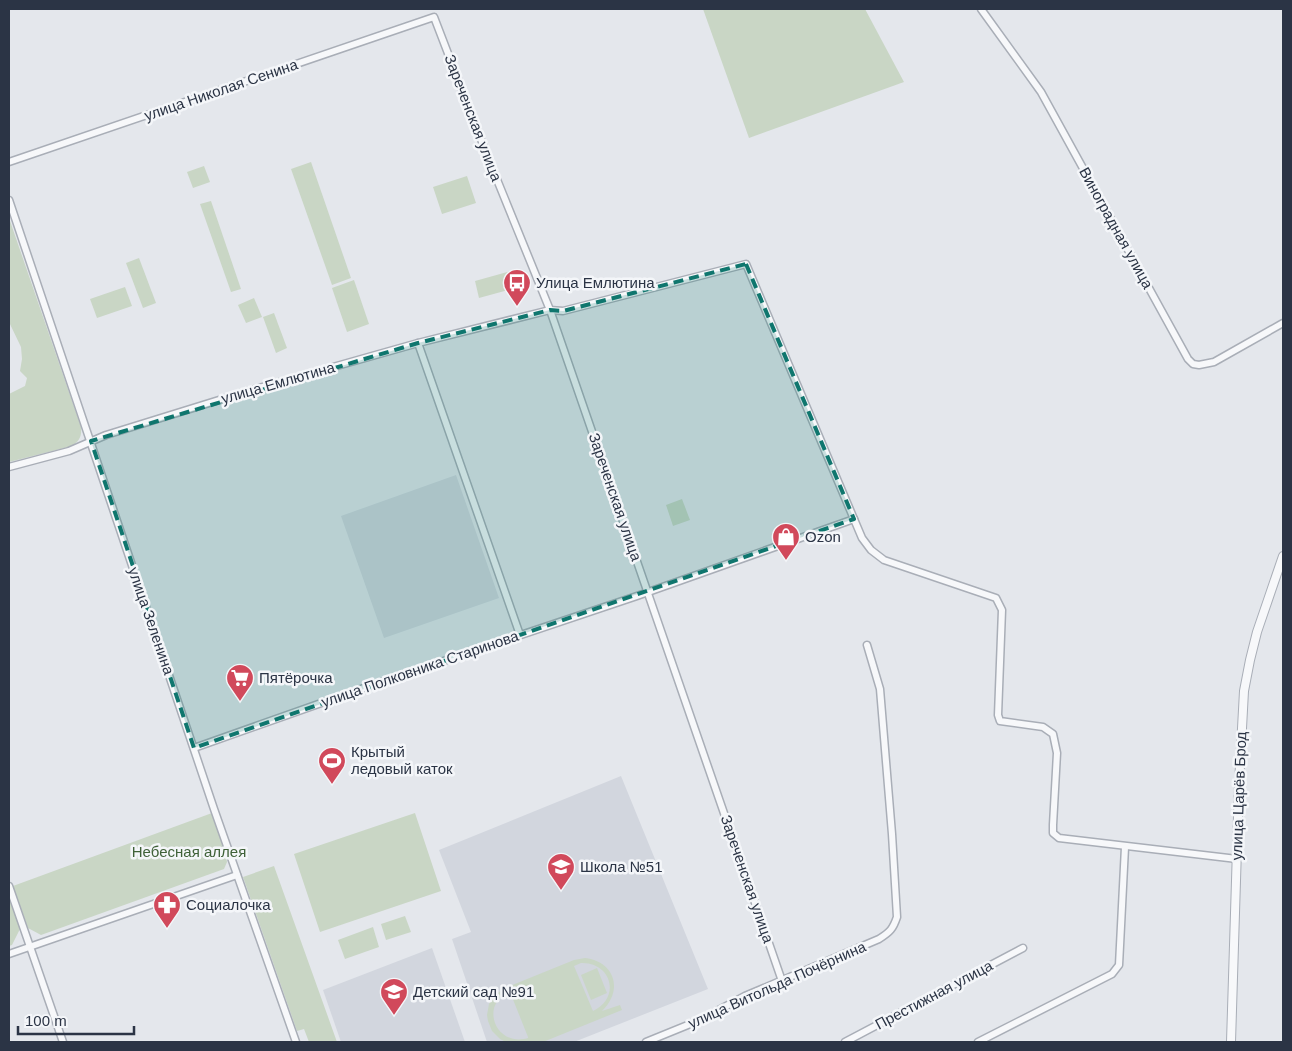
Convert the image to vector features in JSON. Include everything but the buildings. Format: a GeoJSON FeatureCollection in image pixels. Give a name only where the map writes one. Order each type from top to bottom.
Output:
{"type":"FeatureCollection","features":[{"type":"Feature","properties":{"kind":"street","name":"Виноградная улица"},"geometry":{"type":"LineString","coordinates":[[981,9],[1041,92],[1188,359],[1193,364],[1199,365],[1214,362],[1283,323]]}},
{"type":"Feature","properties":{"kind":"street","name":"улица Николая Сенина"},"geometry":{"type":"LineString","coordinates":[[9,162],[434,17]]}},
{"type":"Feature","properties":{"kind":"street","name":"Зареченская улица"},"geometry":{"type":"LineString","coordinates":[[434,17],[550,310],[782,981]]}},
{"type":"Feature","properties":{"kind":"street","name":"улица Зеленина"},"geometry":{"type":"LineString","coordinates":[[9,200],[237,875],[296,1042]]}},
{"type":"Feature","properties":{"kind":"street","name":"улица Емлютина"},"geometry":{"type":"LineString","coordinates":[[9,467],[69,451],[106,435],[192,408],[418,343],[550,310],[563,311],[746,264],[854,519]]}},
{"type":"Feature","properties":{"kind":"street"},"geometry":{"type":"LineString","coordinates":[[418,343],[520,635]]}},
{"type":"Feature","properties":{"kind":"street"},"geometry":{"type":"LineString","coordinates":[[854,519],[862,538],[871,550],[884,560],[996,598],[1002,610],[998,715],[1000,721],[1043,727],[1053,734],[1057,753],[1053,833],[1059,838],[1237,859]]}},
{"type":"Feature","properties":{"kind":"street","name":"улица Полковника Старинова"},"geometry":{"type":"LineString","coordinates":[[194,748],[854,519]]}},
{"type":"Feature","properties":{"kind":"street","name":"улица Царёв Брод"},"geometry":{"type":"LineString","coordinates":[[1228,1042],[1242,721],[1246,676],[1257,632],[1283,556]]}},
{"type":"Feature","properties":{"kind":"street","name":"улица Витольда Почёрнина"},"geometry":{"type":"LineString","coordinates":[[646,1042],[700,1020],[745,996],[879,939],[891,931],[897,916],[880,689],[866,646]]}},
{"type":"Feature","properties":{"kind":"street"},"geometry":{"type":"LineString","coordinates":[[978,1042],[1112,974],[1119,965],[1125,847]]}},
{"type":"Feature","properties":{"kind":"street"},"geometry":{"type":"LineString","coordinates":[[9,954],[237,875]]}},
{"type":"Feature","properties":{"kind":"street"},"geometry":{"type":"LineString","coordinates":[[9,886],[63,1042]]}},
{"type":"Feature","properties":{"kind":"street","name":"Престижная улица"},"geometry":{"type":"LineString","coordinates":[[845,1042],[1024,948]]}},
{"type":"Feature","properties":{"kind":"highlighted area"},"geometry":{"type":"Polygon","coordinates":[[[746,264],[854,519],[194,748],[91,441],[418,343],[550,310],[563,311],[746,264]]]}},
{"type":"Feature","properties":{"kind":"shaded area"},"geometry":{"type":"Polygon","coordinates":[[[456,475],[499,598],[384,638],[341,516],[456,475]]]}},
{"type":"Feature","properties":{"kind":"shaded area","name":"Школа №51"},"geometry":{"type":"Polygon","coordinates":[[[621,776],[708,989],[574,1042],[487,1042],[452,939],[471,932],[439,850],[621,776]]]}},
{"type":"Feature","properties":{"kind":"shaded area","name":"Детский сад №91"},"geometry":{"type":"Polygon","coordinates":[[[432,948],[465,1042],[341,1042],[323,990],[432,948]]]}},
{"type":"Feature","properties":{"kind":"green space"},"geometry":{"type":"Polygon","coordinates":[[[703,9],[865,9],[904,82],[749,138],[703,9]]]}},
{"type":"Feature","properties":{"kind":"green space"},"geometry":{"type":"Polygon","coordinates":[[[311,162],[351,278],[332,285],[291,169],[311,162]]]}},
{"type":"Feature","properties":{"kind":"green space"},"geometry":{"type":"Polygon","coordinates":[[[204,166],[210,182],[193,188],[187,172],[204,166]]]}},
{"type":"Feature","properties":{"kind":"green space"},"geometry":{"type":"Polygon","coordinates":[[[467,176],[476,203],[442,214],[433,187],[467,176]]]}},
{"type":"Feature","properties":{"kind":"green space"},"geometry":{"type":"Polygon","coordinates":[[[211,201],[241,289],[231,292],[200,204],[211,201]]]}},
{"type":"Feature","properties":{"kind":"green space"},"geometry":{"type":"Polygon","coordinates":[[[9,218],[81,427],[81,433],[80,438],[72,446],[9,462],[9,394],[25,386],[27,378],[20,371],[21,347],[9,322],[9,218]]]}},
{"type":"Feature","properties":{"kind":"green space"},"geometry":{"type":"Polygon","coordinates":[[[139,258],[156,303],[143,308],[126,263],[139,258]]]}},
{"type":"Feature","properties":{"kind":"green space"},"geometry":{"type":"Polygon","coordinates":[[[514,270],[519,287],[479,298],[475,281],[514,270]]]}},
{"type":"Feature","properties":{"kind":"green space"},"geometry":{"type":"Polygon","coordinates":[[[354,280],[369,324],[347,332],[332,288],[354,280]]]}},
{"type":"Feature","properties":{"kind":"green space"},"geometry":{"type":"Polygon","coordinates":[[[125,287],[132,306],[97,318],[90,299],[125,287]]]}},
{"type":"Feature","properties":{"kind":"green space"},"geometry":{"type":"Polygon","coordinates":[[[254,298],[262,317],[246,323],[238,305],[254,298]]]}},
{"type":"Feature","properties":{"kind":"green space"},"geometry":{"type":"Polygon","coordinates":[[[274,313],[287,348],[276,353],[263,317],[274,313]]]}},
{"type":"Feature","properties":{"kind":"green space"},"geometry":{"type":"Polygon","coordinates":[[[682,499],[690,520],[673,526],[666,505],[682,499]]]}},
{"type":"Feature","properties":{"kind":"green space","name":"Небесная аллея"},"geometry":{"type":"Polygon","coordinates":[[[212,813],[226,856],[227,862],[224,869],[41,935],[28,928],[13,886],[212,813]]]}},
{"type":"Feature","properties":{"kind":"green space"},"geometry":{"type":"Polygon","coordinates":[[[415,813],[441,891],[320,932],[294,854],[415,813]]]}},
{"type":"Feature","properties":{"kind":"green space"},"geometry":{"type":"Polygon","coordinates":[[[274,866],[337,1042],[309,1042],[304,1029],[297,1031],[243,877],[274,866]]]}},
{"type":"Feature","properties":{"kind":"green space"},"geometry":{"type":"Polygon","coordinates":[[[9,897],[20,929],[12,945],[9,946],[9,897]]]}},
{"type":"Feature","properties":{"kind":"green space"},"geometry":{"type":"Polygon","coordinates":[[[405,916],[411,932],[386,940],[381,924],[405,916]]]}},
{"type":"Feature","properties":{"kind":"green space"},"geometry":{"type":"Polygon","coordinates":[[[373,927],[379,947],[345,959],[338,940],[373,927]]]}},
{"type":"Feature","properties":{"kind":"green space"},"geometry":{"type":"Polygon","coordinates":[[[585,958],[595,961],[604,965],[610,971],[614,986],[613,995],[602,1011],[620,1005],[622,1010],[543,1042],[506,1042],[492,1031],[487,1015],[489,1004],[496,994],[505,988],[574,960],[585,958]],[[581,963],[574,966],[593,1011],[602,1005],[607,998],[610,990],[609,982],[606,974],[600,968],[592,964],[581,963]],[[510,992],[495,1005],[493,1014],[495,1023],[507,1037],[516,1039],[528,1038],[528,1037],[510,992]]]}},
{"type":"Feature","properties":{"kind":"green space"},"geometry":{"type":"Polygon","coordinates":[[[597,968],[607,993],[591,1000],[581,975],[597,968]]]}},
{"type":"Feature","properties":{"kind":"place","name":"Улица Емлютина"},"geometry":{"type":"Point","coordinates":[517,307]}},
{"type":"Feature","properties":{"kind":"place","name":"Ozon"},"geometry":{"type":"Point","coordinates":[786,561]}},
{"type":"Feature","properties":{"kind":"place","name":"Пятёрочка"},"geometry":{"type":"Point","coordinates":[240,702]}},
{"type":"Feature","properties":{"kind":"place","name":"Крытый ледовый каток"},"geometry":{"type":"Point","coordinates":[332,785]}},
{"type":"Feature","properties":{"kind":"place","name":"Школа №51"},"geometry":{"type":"Point","coordinates":[561,891]}},
{"type":"Feature","properties":{"kind":"place","name":"Социалочка"},"geometry":{"type":"Point","coordinates":[167,929]}},
{"type":"Feature","properties":{"kind":"place","name":"Детский сад №91"},"geometry":{"type":"Point","coordinates":[394,1016]}}]}
